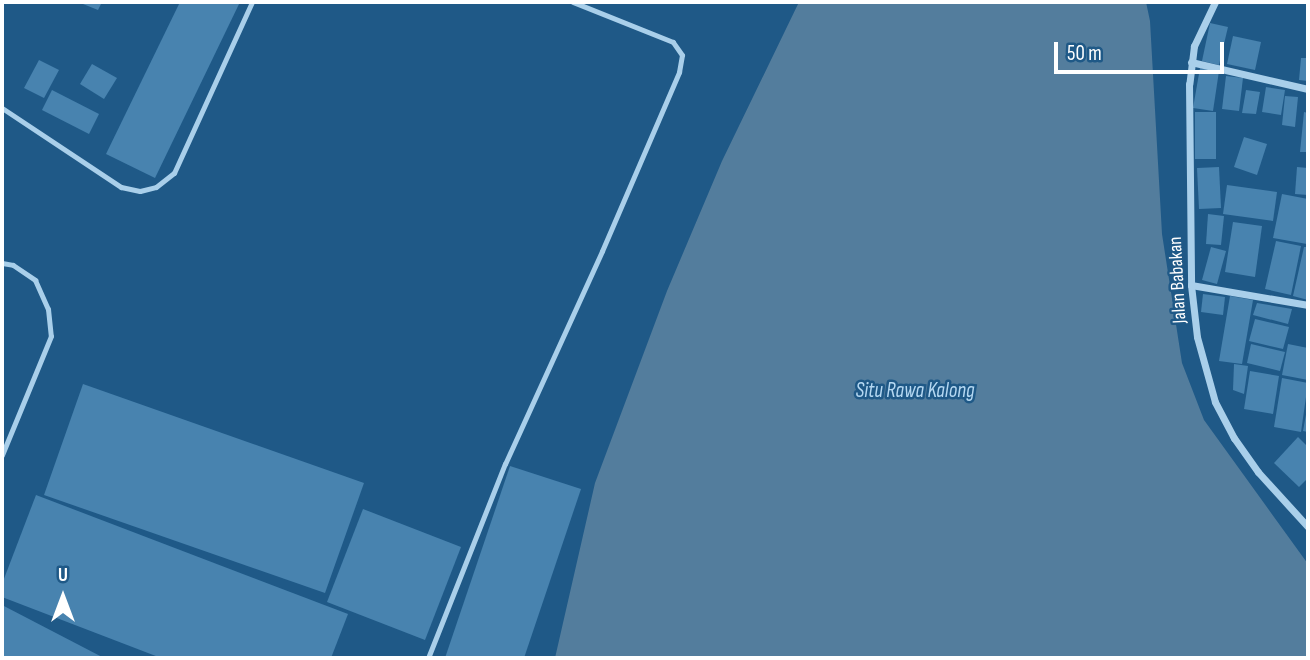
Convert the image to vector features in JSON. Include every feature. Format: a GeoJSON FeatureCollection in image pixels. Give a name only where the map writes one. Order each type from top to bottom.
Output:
{"type":"FeatureCollection","features":[{"type":"Feature","properties":{"kind":"street","name":"Jalan Babakan"},"geometry":{"type":"LineString","coordinates":[[1214,2],[1194,46],[1191,62],[1191,285],[1197,337],[1215,402],[1258,472],[1308,527]]}},
{"type":"Feature","properties":{"kind":"street"},"geometry":{"type":"LineString","coordinates":[[1191,62],[1308,89]]}},
{"type":"Feature","properties":{"kind":"street"},"geometry":{"type":"LineString","coordinates":[[1191,285],[1308,305]]}},
{"type":"Feature","properties":{"kind":"lane"},"geometry":{"type":"LineString","coordinates":[[2,108],[121,187],[140,191],[156,187],[174,173],[252,2]]}},
{"type":"Feature","properties":{"kind":"lane"},"geometry":{"type":"LineString","coordinates":[[428,658],[505,464],[602,251],[678,72],[681,55],[673,42],[573,2]]}},
{"type":"Feature","properties":{"kind":"lane"},"geometry":{"type":"LineString","coordinates":[[2,263],[13,265],[35,281],[48,309],[51,336],[2,455]]}},
{"type":"Feature","properties":{"kind":"water","name":"Situ Rawa Kalong"},"geometry":{"type":"Polygon","coordinates":[[[799,2],[1146,2],[1150,21],[1162,234],[1182,363],[1204,420],[1308,564],[1308,658],[555,658],[595,483],[667,291],[722,161],[799,2]]]}},
{"type":"Feature","properties":{"kind":"building"},"geometry":{"type":"Polygon","coordinates":[[[78,2],[102,2],[98,10],[78,2]]]}},
{"type":"Feature","properties":{"kind":"building"},"geometry":{"type":"Polygon","coordinates":[[[180,2],[240,2],[155,178],[106,154],[180,2]]]}},
{"type":"Feature","properties":{"kind":"building"},"geometry":{"type":"Polygon","coordinates":[[[1210,23],[1228,27],[1219,65],[1202,61],[1210,23]]]}},
{"type":"Feature","properties":{"kind":"building"},"geometry":{"type":"Polygon","coordinates":[[[1233,36],[1261,42],[1255,70],[1227,64],[1233,36]]]}},
{"type":"Feature","properties":{"kind":"building"},"geometry":{"type":"Polygon","coordinates":[[[1301,58],[1308,58],[1308,81],[1299,80],[1301,58]]]}},
{"type":"Feature","properties":{"kind":"building"},"geometry":{"type":"Polygon","coordinates":[[[39,60],[59,70],[44,98],[24,88],[39,60]]]}},
{"type":"Feature","properties":{"kind":"building"},"geometry":{"type":"Polygon","coordinates":[[[92,64],[117,78],[104,99],[80,84],[92,64]]]}},
{"type":"Feature","properties":{"kind":"building"},"geometry":{"type":"Polygon","coordinates":[[[1200,68],[1219,71],[1213,111],[1193,108],[1200,68]]]}},
{"type":"Feature","properties":{"kind":"building"},"geometry":{"type":"Polygon","coordinates":[[[1226,76],[1243,78],[1239,111],[1222,109],[1226,76]]]}},
{"type":"Feature","properties":{"kind":"building"},"geometry":{"type":"Polygon","coordinates":[[[1266,87],[1285,90],[1281,115],[1262,112],[1266,87]]]}},
{"type":"Feature","properties":{"kind":"building"},"geometry":{"type":"Polygon","coordinates":[[[52,90],[99,114],[89,134],[42,110],[52,90]]]}},
{"type":"Feature","properties":{"kind":"building"},"geometry":{"type":"Polygon","coordinates":[[[1246,90],[1260,92],[1256,114],[1242,113],[1246,90]]]}},
{"type":"Feature","properties":{"kind":"building"},"geometry":{"type":"Polygon","coordinates":[[[1285,96],[1298,97],[1295,127],[1282,125],[1285,96]]]}},
{"type":"Feature","properties":{"kind":"building"},"geometry":{"type":"Polygon","coordinates":[[[1195,112],[1216,112],[1216,159],[1195,159],[1195,112]]]}},
{"type":"Feature","properties":{"kind":"building"},"geometry":{"type":"Polygon","coordinates":[[[1304,112],[1308,113],[1308,152],[1300,152],[1304,112]]]}},
{"type":"Feature","properties":{"kind":"building"},"geometry":{"type":"Polygon","coordinates":[[[1244,137],[1267,144],[1257,175],[1234,167],[1244,137]]]}},
{"type":"Feature","properties":{"kind":"building"},"geometry":{"type":"Polygon","coordinates":[[[1219,167],[1221,208],[1199,209],[1197,168],[1219,167]]]}},
{"type":"Feature","properties":{"kind":"building"},"geometry":{"type":"Polygon","coordinates":[[[1297,167],[1308,168],[1308,195],[1295,194],[1297,167]]]}},
{"type":"Feature","properties":{"kind":"building"},"geometry":{"type":"Polygon","coordinates":[[[1227,185],[1277,192],[1273,221],[1223,214],[1227,185]]]}},
{"type":"Feature","properties":{"kind":"building"},"geometry":{"type":"Polygon","coordinates":[[[1282,194],[1308,199],[1307,244],[1273,238],[1282,194]]]}},
{"type":"Feature","properties":{"kind":"building"},"geometry":{"type":"Polygon","coordinates":[[[1208,214],[1224,216],[1221,245],[1206,244],[1208,214]]]}},
{"type":"Feature","properties":{"kind":"building"},"geometry":{"type":"Polygon","coordinates":[[[1233,222],[1262,226],[1255,277],[1225,272],[1233,222]]]}},
{"type":"Feature","properties":{"kind":"building"},"geometry":{"type":"Polygon","coordinates":[[[1276,241],[1301,246],[1291,295],[1265,289],[1276,241]]]}},
{"type":"Feature","properties":{"kind":"building"},"geometry":{"type":"Polygon","coordinates":[[[1211,247],[1226,251],[1217,284],[1202,280],[1211,247]]]}},
{"type":"Feature","properties":{"kind":"building"},"geometry":{"type":"Polygon","coordinates":[[[1304,247],[1308,247],[1308,300],[1293,296],[1304,247]]]}},
{"type":"Feature","properties":{"kind":"building"},"geometry":{"type":"Polygon","coordinates":[[[1203,294],[1225,297],[1223,315],[1201,312],[1203,294]]]}},
{"type":"Feature","properties":{"kind":"building"},"geometry":{"type":"Polygon","coordinates":[[[1230,296],[1253,300],[1242,364],[1219,361],[1230,296]]]}},
{"type":"Feature","properties":{"kind":"building"},"geometry":{"type":"Polygon","coordinates":[[[1257,303],[1292,309],[1288,324],[1253,315],[1257,303]]]}},
{"type":"Feature","properties":{"kind":"building"},"geometry":{"type":"Polygon","coordinates":[[[1255,319],[1289,327],[1283,349],[1249,341],[1255,319]]]}},
{"type":"Feature","properties":{"kind":"building"},"geometry":{"type":"Polygon","coordinates":[[[1251,344],[1285,352],[1280,371],[1247,363],[1251,344]]]}},
{"type":"Feature","properties":{"kind":"building"},"geometry":{"type":"Polygon","coordinates":[[[1288,344],[1308,348],[1308,380],[1282,375],[1288,344]]]}},
{"type":"Feature","properties":{"kind":"building"},"geometry":{"type":"Polygon","coordinates":[[[1234,364],[1248,366],[1244,394],[1233,390],[1234,364]]]}},
{"type":"Feature","properties":{"kind":"building"},"geometry":{"type":"Polygon","coordinates":[[[1250,371],[1279,376],[1273,414],[1244,409],[1250,371]]]}},
{"type":"Feature","properties":{"kind":"building"},"geometry":{"type":"Polygon","coordinates":[[[1282,378],[1308,383],[1301,432],[1274,427],[1282,378]]]}},
{"type":"Feature","properties":{"kind":"building"},"geometry":{"type":"Polygon","coordinates":[[[83,384],[364,483],[325,593],[44,495],[83,384]]]}},
{"type":"Feature","properties":{"kind":"building"},"geometry":{"type":"Polygon","coordinates":[[[1308,409],[1308,432],[1303,431],[1308,409]]]}},
{"type":"Feature","properties":{"kind":"building"},"geometry":{"type":"Polygon","coordinates":[[[1298,437],[1308,447],[1308,478],[1299,487],[1274,463],[1298,437]]]}},
{"type":"Feature","properties":{"kind":"building"},"geometry":{"type":"Polygon","coordinates":[[[510,466],[581,489],[524,658],[445,658],[510,466]]]}},
{"type":"Feature","properties":{"kind":"building"},"geometry":{"type":"Polygon","coordinates":[[[36,495],[348,614],[331,658],[161,658],[2,597],[2,584],[36,495]]]}},
{"type":"Feature","properties":{"kind":"building"},"geometry":{"type":"Polygon","coordinates":[[[363,509],[461,547],[425,640],[327,602],[363,509]]]}},
{"type":"Feature","properties":{"kind":"building"},"geometry":{"type":"Polygon","coordinates":[[[2,605],[104,658],[2,658],[2,605]]]}}]}
